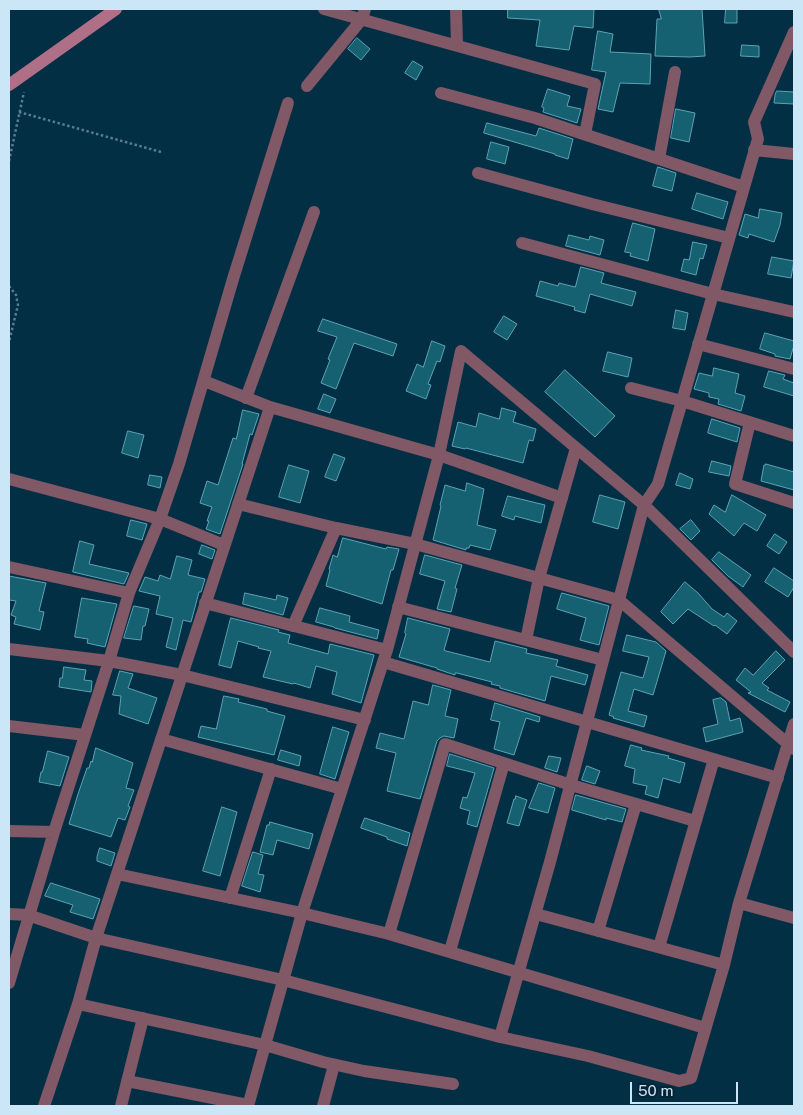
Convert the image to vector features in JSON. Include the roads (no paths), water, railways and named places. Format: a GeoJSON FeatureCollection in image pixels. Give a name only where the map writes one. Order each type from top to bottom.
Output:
{"type":"FeatureCollection","features":[{"type":"Feature","properties":{"kind":"street"},"geometry":{"type":"LineString","coordinates":[[9,85],[116,9]]}},
{"type":"Feature","properties":{"kind":"street"},"geometry":{"type":"LineString","coordinates":[[324,9],[364,14],[457,45],[595,84],[585,134]]}},
{"type":"Feature","properties":{"kind":"street"},"geometry":{"type":"LineString","coordinates":[[456,9],[457,45]]}},
{"type":"Feature","properties":{"kind":"street"},"geometry":{"type":"LineString","coordinates":[[307,86],[364,14]]}},
{"type":"Feature","properties":{"kind":"street"},"geometry":{"type":"LineString","coordinates":[[500,1037],[536,914],[644,505],[658,484],[758,139],[754,122],[794,32]]}},
{"type":"Feature","properties":{"kind":"street"},"geometry":{"type":"LineString","coordinates":[[659,159],[675,72]]}},
{"type":"Feature","properties":{"kind":"street"},"geometry":{"type":"LineString","coordinates":[[442,93],[535,118],[744,187]]}},
{"type":"Feature","properties":{"kind":"street"},"geometry":{"type":"LineString","coordinates":[[9,982],[28,915],[129,593],[160,519],[179,464],[233,279],[288,104]]}},
{"type":"Feature","properties":{"kind":"street"},"geometry":{"type":"LineString","coordinates":[[754,150],[794,154]]}},
{"type":"Feature","properties":{"kind":"street"},"geometry":{"type":"LineString","coordinates":[[478,173],[729,238]]}},
{"type":"Feature","properties":{"kind":"street"},"geometry":{"type":"LineString","coordinates":[[246,398],[314,212]]}},
{"type":"Feature","properties":{"kind":"street"},"geometry":{"type":"LineString","coordinates":[[522,243],[713,294],[794,312]]}},
{"type":"Feature","properties":{"kind":"street"},"geometry":{"type":"LineString","coordinates":[[698,344],[794,369]]}},
{"type":"Feature","properties":{"kind":"street"},"geometry":{"type":"LineString","coordinates":[[127,1081],[248,1106],[302,913],[385,656],[439,455],[461,351],[644,505],[794,652]]}},
{"type":"Feature","properties":{"kind":"street"},"geometry":{"type":"LineString","coordinates":[[204,381],[270,407],[439,455],[562,498]]}},
{"type":"Feature","properties":{"kind":"street"},"geometry":{"type":"LineString","coordinates":[[631,388],[682,401],[794,436]]}},
{"type":"Feature","properties":{"kind":"street"},"geometry":{"type":"LineString","coordinates":[[44,1106],[78,1004],[96,938],[270,407]]}},
{"type":"Feature","properties":{"kind":"street"},"geometry":{"type":"LineString","coordinates":[[750,422],[735,484],[794,503]]}},
{"type":"Feature","properties":{"kind":"street"},"geometry":{"type":"LineString","coordinates":[[526,640],[539,578],[576,448]]}},
{"type":"Feature","properties":{"kind":"street"},"geometry":{"type":"LineString","coordinates":[[9,479],[160,519],[224,545]]}},
{"type":"Feature","properties":{"kind":"street"},"geometry":{"type":"LineString","coordinates":[[238,504],[336,528],[415,544],[619,600],[791,746]]}},
{"type":"Feature","properties":{"kind":"street"},"geometry":{"type":"LineString","coordinates":[[293,626],[336,528]]}},
{"type":"Feature","properties":{"kind":"street"},"geometry":{"type":"LineString","coordinates":[[9,567],[129,593]]}},
{"type":"Feature","properties":{"kind":"street"},"geometry":{"type":"LineString","coordinates":[[205,603],[293,626],[587,721],[778,778]]}},
{"type":"Feature","properties":{"kind":"street"},"geometry":{"type":"LineString","coordinates":[[398,607],[603,660]]}},
{"type":"Feature","properties":{"kind":"street"},"geometry":{"type":"LineString","coordinates":[[9,649],[109,661],[182,675],[365,720]]}},
{"type":"Feature","properties":{"kind":"street"},"geometry":{"type":"LineString","coordinates":[[9,914],[28,915],[96,938],[283,980],[500,1037],[588,1056],[679,1081],[690,1078],[724,965],[739,903],[778,778],[791,746],[794,724]]}},
{"type":"Feature","properties":{"kind":"street"},"geometry":{"type":"LineString","coordinates":[[9,726],[85,735]]}},
{"type":"Feature","properties":{"kind":"street"},"geometry":{"type":"LineString","coordinates":[[161,740],[342,788]]}},
{"type":"Feature","properties":{"kind":"street"},"geometry":{"type":"LineString","coordinates":[[389,934],[445,744],[570,785],[695,821]]}},
{"type":"Feature","properties":{"kind":"street"},"geometry":{"type":"LineString","coordinates":[[659,947],[714,759]]}},
{"type":"Feature","properties":{"kind":"street"},"geometry":{"type":"LineString","coordinates":[[450,951],[504,763]]}},
{"type":"Feature","properties":{"kind":"street"},"geometry":{"type":"LineString","coordinates":[[230,898],[271,769]]}},
{"type":"Feature","properties":{"kind":"street"},"geometry":{"type":"LineString","coordinates":[[598,930],[636,804]]}},
{"type":"Feature","properties":{"kind":"street"},"geometry":{"type":"LineString","coordinates":[[9,831],[54,832]]}},
{"type":"Feature","properties":{"kind":"street"},"geometry":{"type":"LineString","coordinates":[[117,874],[302,913],[389,934],[705,1028]]}},
{"type":"Feature","properties":{"kind":"street"},"geometry":{"type":"LineString","coordinates":[[739,903],[794,918]]}},
{"type":"Feature","properties":{"kind":"street"},"geometry":{"type":"LineString","coordinates":[[536,914],[724,965]]}},
{"type":"Feature","properties":{"kind":"street"},"geometry":{"type":"LineString","coordinates":[[78,1004],[265,1045],[364,1071],[452,1084]]}},
{"type":"Feature","properties":{"kind":"street"},"geometry":{"type":"LineString","coordinates":[[121,1106],[143,1018]]}},
{"type":"Feature","properties":{"kind":"street"},"geometry":{"type":"LineString","coordinates":[[323,1106],[334,1064]]}}]}
